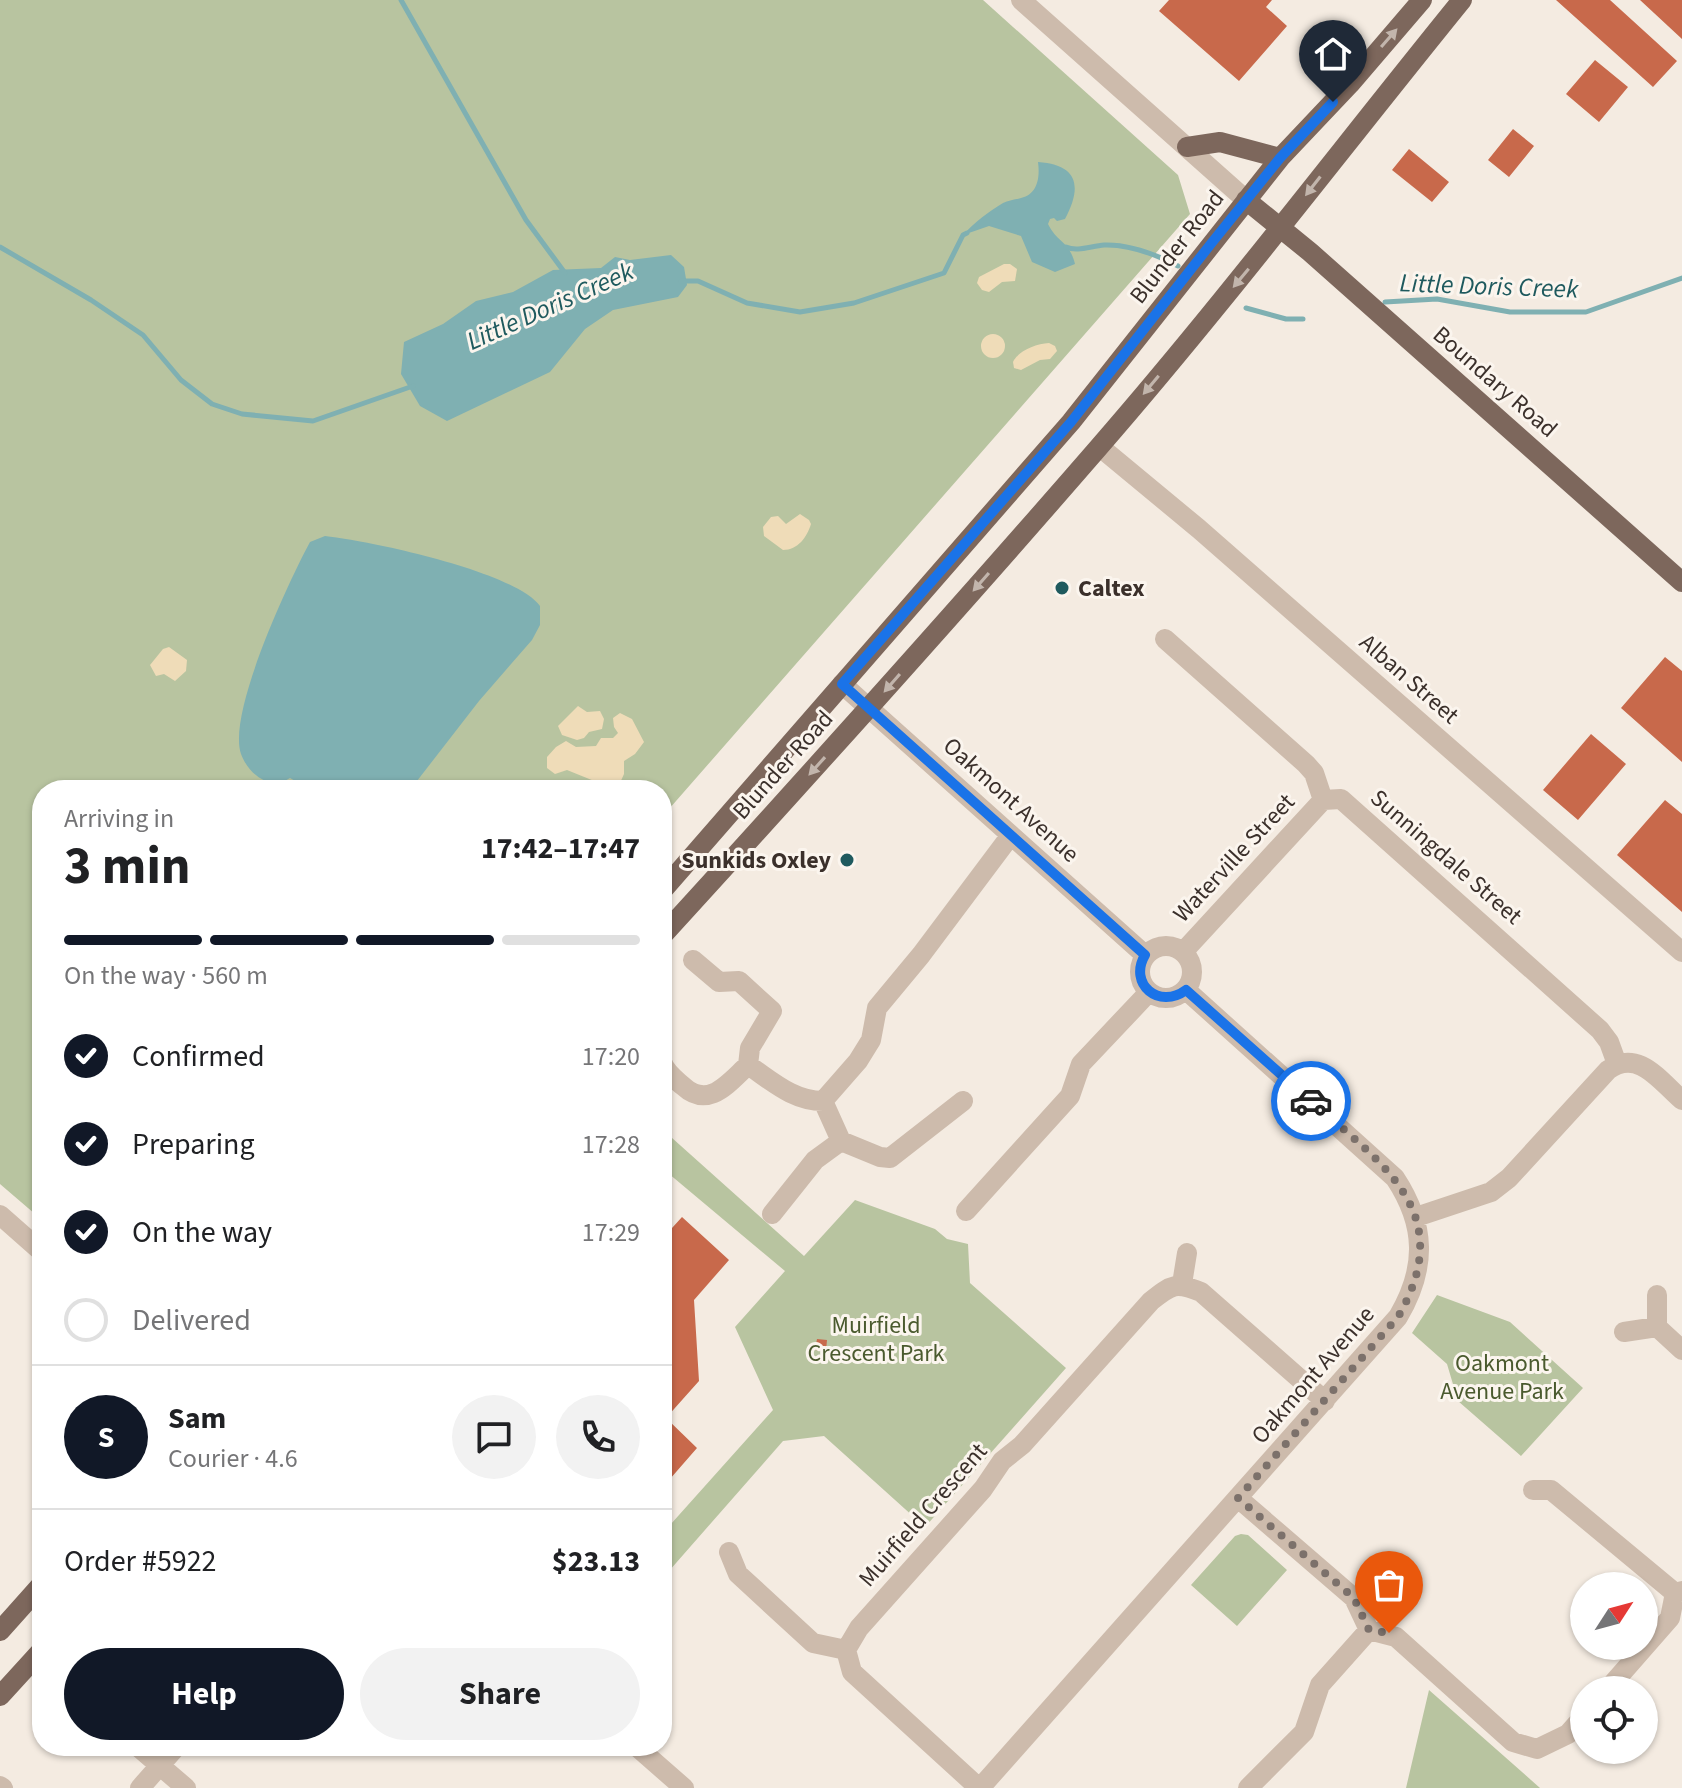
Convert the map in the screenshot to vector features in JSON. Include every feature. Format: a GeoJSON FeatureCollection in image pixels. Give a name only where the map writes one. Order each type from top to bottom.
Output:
{"type":"FeatureCollection","features":[{"type":"Feature","properties":{"kind":"main road","name":"Blunder Road"},"geometry":{"type":"LineString","coordinates":[[672,880],[1071,422],[1280,158],[1350,84],[1422,0]]}},
{"type":"Feature","properties":{"kind":"main road","name":"Blunder Road"},"geometry":{"type":"LineString","coordinates":[[672,925],[1100,447],[1462,0]]}},
{"type":"Feature","properties":{"kind":"main road"},"geometry":{"type":"LineString","coordinates":[[1187,147],[1220,142],[1280,158]]}},
{"type":"Feature","properties":{"kind":"main road","name":"Boundary Road"},"geometry":{"type":"LineString","coordinates":[[1246,200],[1682,582]]}},
{"type":"Feature","properties":{"kind":"main road"},"geometry":{"type":"LineString","coordinates":[[0,1631],[32,1595]]}},
{"type":"Feature","properties":{"kind":"main road"},"geometry":{"type":"LineString","coordinates":[[0,1696],[32,1661]]}},
{"type":"Feature","properties":{"kind":"street","name":"Boundary Road"},"geometry":{"type":"LineString","coordinates":[[1021,0],[1246,200]]}},
{"type":"Feature","properties":{"kind":"street","name":"Alban Street"},"geometry":{"type":"LineString","coordinates":[[1100,447],[1199,529],[1682,952]]}},
{"type":"Feature","properties":{"kind":"street"},"geometry":{"type":"LineString","coordinates":[[1165,639],[1306,764],[1314,773],[1323,800]]}},
{"type":"Feature","properties":{"kind":"street","name":"Oakmont Avenue"},"geometry":{"type":"LineString","coordinates":[[842,684],[1145,955]]}},
{"type":"Feature","properties":{"kind":"street","name":"Sunningdale Street"},"geometry":{"type":"LineString","coordinates":[[1323,800],[1341,799],[1486,926],[1600,1030],[1609,1042],[1617,1064]]}},
{"type":"Feature","properties":{"kind":"street","name":"Waterville Street"},"geometry":{"type":"LineString","coordinates":[[1183,952],[1323,800]]}},
{"type":"Feature","properties":{"kind":"street"},"geometry":{"type":"LineString","coordinates":[[823,1101],[871,1040],[877,1008],[1011,835]]}},
{"type":"Feature","properties":{"kind":"street"},"geometry":{"type":"LineString","coordinates":[[1168,945],[1183,952],[1192,966],[1186,990],[1171,998],[1149,992],[1140,978],[1141,962],[1145,955],[1152,949],[1168,945]]}},
{"type":"Feature","properties":{"kind":"street"},"geometry":{"type":"LineString","coordinates":[[672,1076],[699,1097],[724,1087],[748,1065],[750,1048],[772,1011],[739,981],[719,982],[693,960]]}},
{"type":"Feature","properties":{"kind":"street","name":"Oakmont Avenue"},"geometry":{"type":"LineString","coordinates":[[980,1788],[1398,1317],[1407,1302],[1418,1266],[1420,1241],[1416,1217],[1405,1193],[1382,1163],[1186,990]]}},
{"type":"Feature","properties":{"kind":"street"},"geometry":{"type":"LineString","coordinates":[[966,1211],[1070,1096],[1081,1064],[1149,992]]}},
{"type":"Feature","properties":{"kind":"street"},"geometry":{"type":"LineString","coordinates":[[1416,1217],[1491,1192],[1509,1178],[1608,1070],[1617,1064],[1630,1061],[1645,1067],[1682,1100]]}},
{"type":"Feature","properties":{"kind":"street"},"geometry":{"type":"LineString","coordinates":[[748,1065],[793,1096],[807,1101],[823,1101]]}},
{"type":"Feature","properties":{"kind":"street"},"geometry":{"type":"LineString","coordinates":[[823,1101],[841,1141],[890,1158],[963,1101]]}},
{"type":"Feature","properties":{"kind":"street"},"geometry":{"type":"LineString","coordinates":[[772,1214],[815,1160],[841,1141]]}},
{"type":"Feature","properties":{"kind":"street"},"geometry":{"type":"LineString","coordinates":[[0,1215],[32,1243]]}},
{"type":"Feature","properties":{"kind":"street"},"geometry":{"type":"LineString","coordinates":[[1187,1253],[1182,1284],[1201,1292],[1325,1401]]}},
{"type":"Feature","properties":{"kind":"street","name":"Muirfield Crescent"},"geometry":{"type":"LineString","coordinates":[[846,1650],[859,1628],[974,1500],[1002,1461],[1022,1445],[1151,1301],[1168,1287],[1182,1284]]}},
{"type":"Feature","properties":{"kind":"street"},"geometry":{"type":"LineString","coordinates":[[1657,1295],[1657,1327],[1682,1350]]}},
{"type":"Feature","properties":{"kind":"street"},"geometry":{"type":"LineString","coordinates":[[1624,1332],[1657,1327]]}},
{"type":"Feature","properties":{"kind":"street"},"geometry":{"type":"LineString","coordinates":[[1533,1490],[1551,1490],[1678,1592],[1670,1618],[1619,1676]]}},
{"type":"Feature","properties":{"kind":"street"},"geometry":{"type":"LineString","coordinates":[[1238,1498],[1354,1598],[1369,1630]]}},
{"type":"Feature","properties":{"kind":"street"},"geometry":{"type":"LineString","coordinates":[[729,1552],[738,1574],[813,1643],[846,1650],[852,1672],[980,1788]]}},
{"type":"Feature","properties":{"kind":"street"},"geometry":{"type":"LineString","coordinates":[[1369,1630],[1396,1637],[1513,1742],[1537,1749],[1570,1732]]}},
{"type":"Feature","properties":{"kind":"street"},"geometry":{"type":"LineString","coordinates":[[1248,1788],[1304,1732],[1320,1685],[1369,1630]]}},
{"type":"Feature","properties":{"kind":"street"},"geometry":{"type":"LineString","coordinates":[[149,1756],[186,1788]]}},
{"type":"Feature","properties":{"kind":"street"},"geometry":{"type":"LineString","coordinates":[[140,1788],[168,1756]]}},
{"type":"Feature","properties":{"kind":"street"},"geometry":{"type":"LineString","coordinates":[[647,1756],[684,1788]]}},
{"type":"Feature","properties":{"kind":"green space"},"geometry":{"type":"Polygon","coordinates":[[[0,0],[983,0],[1178,175],[1190,214],[672,806],[672,780],[32,780],[32,1211],[0,1184],[0,0]]]}},
{"type":"Feature","properties":{"kind":"green space","name":"Muirfield Crescent Park"},"geometry":{"type":"Polygon","coordinates":[[[672,1138],[804,1256],[855,1200],[935,1229],[947,1239],[968,1244],[970,1283],[1066,1368],[925,1527],[824,1436],[783,1441],[672,1568],[672,1523],[773,1410],[735,1327],[785,1271],[672,1176],[672,1138]]]}},
{"type":"Feature","properties":{"kind":"green space","name":"Oakmont Avenue Park"},"geometry":{"type":"Polygon","coordinates":[[[1437,1295],[1510,1322],[1583,1388],[1521,1456],[1458,1401],[1447,1364],[1412,1333],[1437,1295]]]}},
{"type":"Feature","properties":{"kind":"green space"},"geometry":{"type":"Polygon","coordinates":[[[1248,1535],[1287,1570],[1237,1626],[1191,1585],[1235,1536],[1248,1535]]]}},
{"type":"Feature","properties":{"kind":"green space"},"geometry":{"type":"Polygon","coordinates":[[[1429,1690],[1531,1780],[1540,1788],[1406,1788],[1429,1690]]]}},
{"type":"Feature","properties":{"kind":"sand"},"geometry":{"type":"Polygon","coordinates":[[[1004,264],[1017,269],[1015,281],[1002,282],[989,292],[982,290],[977,283],[979,277],[1004,264]]]}},
{"type":"Feature","properties":{"kind":"sand"},"geometry":{"type":"Polygon","coordinates":[[[993,334],[1002,337],[1005,346],[1002,355],[993,358],[984,355],[981,346],[984,337],[993,334]]]}},
{"type":"Feature","properties":{"kind":"sand"},"geometry":{"type":"Polygon","coordinates":[[[1049,343],[1057,351],[1050,359],[1040,360],[1021,370],[1014,368],[1013,362],[1024,351],[1049,343]]]}},
{"type":"Feature","properties":{"kind":"sand"},"geometry":{"type":"Polygon","coordinates":[[[800,514],[811,524],[797,545],[783,550],[764,536],[763,527],[771,517],[778,516],[786,524],[800,514]]]}},
{"type":"Feature","properties":{"kind":"sand"},"geometry":{"type":"Polygon","coordinates":[[[169,647],[187,660],[186,671],[175,681],[164,674],[156,676],[150,665],[163,649],[169,647]]]}},
{"type":"Feature","properties":{"kind":"sand"},"geometry":{"type":"Polygon","coordinates":[[[578,706],[587,712],[600,711],[604,719],[602,729],[589,732],[577,740],[562,735],[558,726],[578,706]]]}},
{"type":"Feature","properties":{"kind":"sand"},"geometry":{"type":"Polygon","coordinates":[[[620,713],[632,719],[644,742],[635,754],[624,761],[621,780],[592,780],[567,770],[555,774],[547,768],[547,757],[566,741],[576,747],[596,746],[601,738],[613,738],[618,733],[613,718],[620,713]]]}},
{"type":"Feature","properties":{"kind":"water"},"geometry":{"type":"Polygon","coordinates":[[[1038,162],[1062,168],[1069,173],[1075,188],[1065,219],[1050,219],[1048,224],[1070,250],[1075,264],[1055,272],[1032,262],[1021,236],[989,226],[963,235],[997,206],[1031,193],[1038,179],[1038,162]]]}},
{"type":"Feature","properties":{"kind":"water"},"geometry":{"type":"Polygon","coordinates":[[[671,255],[684,267],[687,285],[678,297],[613,310],[585,329],[550,372],[447,421],[420,406],[401,374],[404,342],[443,324],[476,301],[513,292],[553,270],[601,268],[615,257],[630,260],[671,255]]]}},
{"type":"Feature","properties":{"kind":"water"},"geometry":{"type":"Polygon","coordinates":[[[325,536],[440,560],[502,581],[525,593],[540,606],[540,625],[532,640],[479,701],[418,780],[263,780],[247,766],[241,754],[239,735],[251,679],[288,586],[310,542],[325,536]]]}},
{"type":"Feature","properties":{"kind":"building"},"geometry":{"type":"Polygon","coordinates":[[[1169,0],[1272,0],[1266,7],[1287,26],[1239,81],[1159,11],[1169,0]]]}},
{"type":"Feature","properties":{"kind":"building"},"geometry":{"type":"Polygon","coordinates":[[[1556,0],[1610,0],[1677,61],[1653,87],[1556,0]]]}},
{"type":"Feature","properties":{"kind":"building"},"geometry":{"type":"Polygon","coordinates":[[[1640,0],[1682,0],[1682,39],[1640,0]]]}},
{"type":"Feature","properties":{"kind":"building"},"geometry":{"type":"Polygon","coordinates":[[[1595,60],[1628,87],[1599,122],[1566,94],[1595,60]]]}},
{"type":"Feature","properties":{"kind":"building"},"geometry":{"type":"Polygon","coordinates":[[[1513,129],[1534,146],[1509,177],[1488,160],[1513,129]]]}},
{"type":"Feature","properties":{"kind":"building"},"geometry":{"type":"Polygon","coordinates":[[[1409,149],[1449,182],[1432,202],[1392,170],[1409,149]]]}},
{"type":"Feature","properties":{"kind":"building"},"geometry":{"type":"Polygon","coordinates":[[[1665,657],[1682,671],[1682,762],[1621,708],[1665,657]]]}},
{"type":"Feature","properties":{"kind":"building"},"geometry":{"type":"Polygon","coordinates":[[[1591,734],[1626,764],[1578,820],[1543,790],[1591,734]]]}},
{"type":"Feature","properties":{"kind":"building"},"geometry":{"type":"Polygon","coordinates":[[[1665,800],[1682,814],[1682,912],[1617,855],[1665,800]]]}},
{"type":"Feature","properties":{"kind":"building"},"geometry":{"type":"Polygon","coordinates":[[[682,1217],[729,1260],[694,1300],[699,1381],[672,1411],[672,1228],[682,1217]]]}},
{"type":"Feature","properties":{"kind":"building"},"geometry":{"type":"Polygon","coordinates":[[[817,1339],[827,1340],[826,1351],[815,1350],[817,1339]]]}},
{"type":"Feature","properties":{"kind":"building"},"geometry":{"type":"Polygon","coordinates":[[[672,1424],[697,1448],[672,1477],[672,1424]]]}},
{"type":"Feature","properties":{"kind":"waterway"},"geometry":{"type":"LineString","coordinates":[[401,0],[526,220],[565,273]]}},
{"type":"Feature","properties":{"kind":"waterway","name":"Little Doris Creek"},"geometry":{"type":"LineString","coordinates":[[681,281],[698,281],[747,303],[800,312],[854,303],[944,273],[963,235],[967,233]]}},
{"type":"Feature","properties":{"kind":"waterway","name":"Little Doris Creek"},"geometry":{"type":"LineString","coordinates":[[1066,247],[1123,246],[1178,266]]}},
{"type":"Feature","properties":{"kind":"waterway","name":"Little Doris Creek"},"geometry":{"type":"LineString","coordinates":[[0,247],[91,300],[143,335],[181,380],[212,404],[242,414],[313,421],[413,386]]}},
{"type":"Feature","properties":{"kind":"waterway","name":"Little Doris Creek"},"geometry":{"type":"LineString","coordinates":[[1385,302],[1437,299],[1510,312],[1586,312],[1682,278]]}},
{"type":"Feature","properties":{"kind":"waterway","name":"Little Doris Creek"},"geometry":{"type":"LineString","coordinates":[[1246,308],[1286,319],[1303,319]]}},
{"type":"Feature","properties":{"kind":"way so far"},"geometry":{"type":"LineString","coordinates":[[1311,1101],[1382,1163],[1405,1193],[1416,1217],[1420,1241],[1418,1266],[1407,1302],[1398,1317],[1238,1498],[1354,1598],[1369,1630],[1389,1633]]}},
{"type":"Feature","properties":{"kind":"place","name":"Caltex"},"geometry":{"type":"Point","coordinates":[1062,588]}},
{"type":"Feature","properties":{"kind":"place","name":"Sunkids Oxley"},"geometry":{"type":"Point","coordinates":[847,860]}},
{"type":"Feature","properties":{"kind":"route"},"geometry":{"type":"LineString","coordinates":[[1311,1101],[1186,990],[1171,998],[1149,992],[1143,986],[1139,970],[1145,955],[842,684],[1071,422],[1280,158],[1333,102]]}}]}
